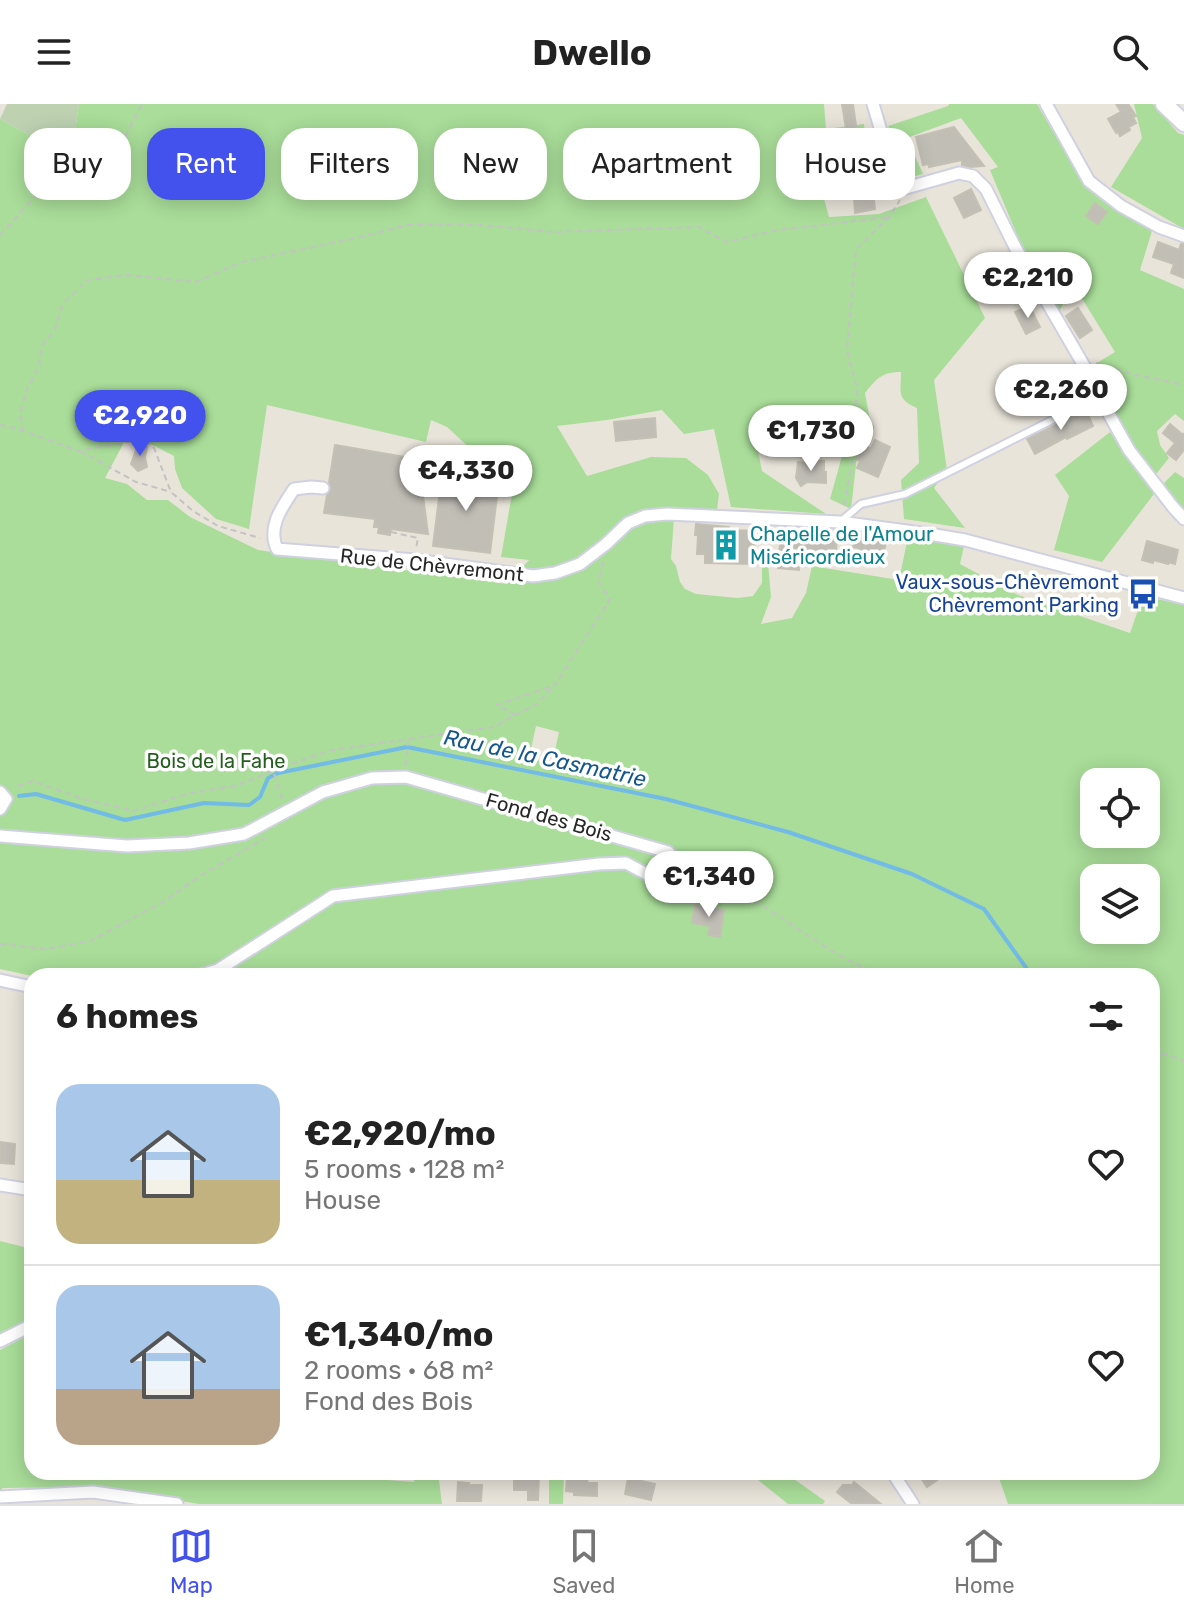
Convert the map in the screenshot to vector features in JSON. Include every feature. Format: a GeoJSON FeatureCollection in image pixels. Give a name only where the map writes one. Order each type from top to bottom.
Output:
{"type":"FeatureCollection","features":[{"type":"Feature","properties":{"kind":"main road"},"geometry":{"type":"LineString","coordinates":[[1164,104],[1184,123]]}},
{"type":"Feature","properties":{"kind":"street"},"geometry":{"type":"LineString","coordinates":[[873,104],[880,128]]}},
{"type":"Feature","properties":{"kind":"street"},"geometry":{"type":"LineString","coordinates":[[1046,104],[1089,181],[1121,206],[1159,227],[1184,236]]}},
{"type":"Feature","properties":{"kind":"street"},"geometry":{"type":"LineString","coordinates":[[915,185],[959,173],[973,176],[986,189],[1015,247],[1129,450],[1184,519]]}},
{"type":"Feature","properties":{"kind":"street"},"geometry":{"type":"LineString","coordinates":[[273,541],[276,517],[294,489],[323,488]]}},
{"type":"Feature","properties":{"kind":"street","name":"Rue de Chèvremont"},"geometry":{"type":"LineString","coordinates":[[273,541],[277,549],[415,560],[533,576],[555,573],[580,564],[628,523],[645,516],[667,514],[840,522],[965,540],[1184,598]]}},
{"type":"Feature","properties":{"kind":"street","name":"Fond des Bois"},"geometry":{"type":"LineString","coordinates":[[0,836],[127,846],[189,843],[244,834],[323,792],[372,778],[406,777],[668,852],[680,865],[678,876],[671,883],[626,863],[599,864],[333,896],[221,968]]}},
{"type":"Feature","properties":{"kind":"street"},"geometry":{"type":"LineString","coordinates":[[0,792],[6,799],[0,809]]}},
{"type":"Feature","properties":{"kind":"street"},"geometry":{"type":"LineString","coordinates":[[0,980],[24,985]]}},
{"type":"Feature","properties":{"kind":"street"},"geometry":{"type":"LineString","coordinates":[[0,1185],[24,1189]]}},
{"type":"Feature","properties":{"kind":"street"},"geometry":{"type":"LineString","coordinates":[[0,1341],[24,1329]]}},
{"type":"Feature","properties":{"kind":"street"},"geometry":{"type":"LineString","coordinates":[[897,1480],[913,1504]]}},
{"type":"Feature","properties":{"kind":"street"},"geometry":{"type":"LineString","coordinates":[[0,1497],[93,1492],[177,1504]]}},
{"type":"Feature","properties":{"kind":"lane"},"geometry":{"type":"LineString","coordinates":[[840,522],[861,504],[905,494],[1100,398]]}},
{"type":"Feature","properties":{"kind":"path"},"geometry":{"type":"LineString","coordinates":[[0,235],[44,184],[62,177],[78,179],[99,173],[115,156],[142,104]]}},
{"type":"Feature","properties":{"kind":"path"},"geometry":{"type":"LineString","coordinates":[[840,522],[855,445],[857,389],[847,350],[856,249],[889,217],[899,200]]}},
{"type":"Feature","properties":{"kind":"path"},"geometry":{"type":"LineString","coordinates":[[23,431],[20,414],[27,389],[39,366],[42,345],[55,329],[63,304],[87,280],[127,275],[196,282],[242,262],[407,225],[481,225],[553,232],[699,227],[726,242],[779,230],[889,217]]}},
{"type":"Feature","properties":{"kind":"path"},"geometry":{"type":"LineString","coordinates":[[1083,364],[1089,360],[1135,375],[1184,385]]}},
{"type":"Feature","properties":{"kind":"path"},"geometry":{"type":"LineString","coordinates":[[0,425],[79,451],[136,482],[171,492],[193,511],[218,526],[273,541]]}},
{"type":"Feature","properties":{"kind":"path"},"geometry":{"type":"LineString","coordinates":[[79,451],[137,440],[147,443],[154,448],[171,492]]}},
{"type":"Feature","properties":{"kind":"path"},"geometry":{"type":"LineString","coordinates":[[391,532],[418,538]]}},
{"type":"Feature","properties":{"kind":"path"},"geometry":{"type":"LineString","coordinates":[[18,786],[33,781],[80,798],[133,811],[187,794],[238,785],[332,750],[494,727],[537,704],[555,685],[610,599],[599,582],[606,544]]}},
{"type":"Feature","properties":{"kind":"path"},"geometry":{"type":"LineString","coordinates":[[515,715],[497,705],[555,685]]}},
{"type":"Feature","properties":{"kind":"path"},"geometry":{"type":"LineString","coordinates":[[406,777],[408,740]]}},
{"type":"Feature","properties":{"kind":"path"},"geometry":{"type":"LineString","coordinates":[[273,771],[285,811]]}},
{"type":"Feature","properties":{"kind":"path"},"geometry":{"type":"LineString","coordinates":[[0,944],[45,949],[90,941],[163,902],[272,833]]}},
{"type":"Feature","properties":{"kind":"path"},"geometry":{"type":"LineString","coordinates":[[680,865],[751,897],[866,968]]}},
{"type":"Feature","properties":{"kind":"path"},"geometry":{"type":"LineString","coordinates":[[1160,1053],[1184,1061]]}},
{"type":"Feature","properties":{"kind":"green space"},"geometry":{"type":"Polygon","coordinates":[[[7,104],[79,104],[75,128],[24,128],[24,132],[0,119],[7,104]]]}},
{"type":"Feature","properties":{"kind":"green space","name":"Bois de la Fahe"},"geometry":{"type":"Polygon","coordinates":[[[79,104],[824,104],[826,128],[776,128],[776,200],[824,200],[829,217],[879,214],[926,197],[985,318],[934,380],[947,470],[934,488],[965,528],[904,519],[901,480],[919,463],[917,408],[903,398],[901,372],[880,377],[865,393],[870,421],[874,426],[872,441],[859,439],[851,509],[830,499],[842,456],[836,414],[753,426],[762,471],[826,514],[731,507],[714,429],[684,434],[662,410],[557,426],[587,476],[651,457],[686,458],[708,475],[719,494],[716,518],[674,518],[671,559],[685,589],[696,594],[738,598],[753,596],[762,583],[762,556],[767,552],[771,597],[761,624],[792,618],[806,593],[812,566],[899,580],[908,537],[964,546],[960,564],[1018,595],[1130,633],[1143,596],[1184,605],[1184,1504],[1008,1504],[1000,1480],[1160,1480],[1160,968],[24,968],[24,974],[0,969],[0,119],[24,132],[24,200],[131,200],[131,128],[75,128],[79,104]],[[267,405],[249,529],[216,519],[182,488],[174,456],[129,433],[105,478],[127,484],[147,500],[168,500],[190,517],[258,550],[507,584],[529,560],[501,557],[513,488],[447,427],[431,420],[426,442],[267,405]],[[536,726],[529,758],[552,764],[559,732],[536,726]]]}},
{"type":"Feature","properties":{"kind":"green space"},"geometry":{"type":"Polygon","coordinates":[[[1037,104],[1083,183],[1152,231],[1140,270],[1184,289],[1184,421],[1175,414],[1157,431],[1160,445],[1169,458],[1152,479],[1087,369],[1115,352],[1081,297],[1066,297],[1060,310],[1022,247],[990,170],[998,167],[961,118],[915,135],[915,128],[888,126],[948,106],[1037,104]]]}},
{"type":"Feature","properties":{"kind":"green space"},"geometry":{"type":"Polygon","coordinates":[[[1134,104],[1153,104],[1178,133],[1184,135],[1184,229],[1111,187],[1142,138],[1134,104]]]}},
{"type":"Feature","properties":{"kind":"green space","name":"Bois de la Fahe"},"geometry":{"type":"Polygon","coordinates":[[[864,124],[864,128],[834,128],[864,124]]]}},
{"type":"Feature","properties":{"kind":"green space"},"geometry":{"type":"Polygon","coordinates":[[[915,156],[923,174],[915,176],[915,156]]]}},
{"type":"Feature","properties":{"kind":"green space"},"geometry":{"type":"Polygon","coordinates":[[[1110,432],[1154,494],[1102,562],[1054,550],[1069,496],[1055,475],[1110,432]]]}},
{"type":"Feature","properties":{"kind":"green space"},"geometry":{"type":"Polygon","coordinates":[[[1175,472],[1184,478],[1184,518],[1159,488],[1175,472]]]}},
{"type":"Feature","properties":{"kind":"green space"},"geometry":{"type":"Polygon","coordinates":[[[0,1241],[24,1247],[24,1324],[0,1337],[0,1241]]]}},
{"type":"Feature","properties":{"kind":"green space"},"geometry":{"type":"Polygon","coordinates":[[[24,1337],[24,1480],[439,1480],[442,1504],[199,1504],[94,1487],[2,1488],[5,1504],[0,1504],[0,1350],[24,1337]]]}},
{"type":"Feature","properties":{"kind":"green space"},"geometry":{"type":"Polygon","coordinates":[[[549,1480],[564,1480],[563,1504],[549,1504],[549,1480]]]}},
{"type":"Feature","properties":{"kind":"green space"},"geometry":{"type":"Polygon","coordinates":[[[758,1480],[795,1480],[825,1501],[823,1504],[788,1504],[758,1480]]]}},
{"type":"Feature","properties":{"kind":"building"},"geometry":{"type":"Polygon","coordinates":[[[842,104],[853,104],[856,128],[846,128],[842,104]]]}},
{"type":"Feature","properties":{"kind":"building"},"geometry":{"type":"Polygon","coordinates":[[[1116,104],[1128,104],[1136,116],[1133,117],[1136,123],[1120,136],[1108,119],[1121,112],[1116,104]]]}},
{"type":"Feature","properties":{"kind":"building"},"geometry":{"type":"Polygon","coordinates":[[[954,127],[984,166],[962,165],[962,160],[929,167],[928,164],[923,165],[916,137],[954,127]]]}},
{"type":"Feature","properties":{"kind":"building"},"geometry":{"type":"Polygon","coordinates":[[[971,189],[981,210],[964,218],[954,198],[971,189]]]}},
{"type":"Feature","properties":{"kind":"building"},"geometry":{"type":"Polygon","coordinates":[[[854,200],[874,200],[875,209],[855,213],[854,200]]]}},
{"type":"Feature","properties":{"kind":"building"},"geometry":{"type":"Polygon","coordinates":[[[1095,203],[1107,212],[1098,224],[1086,216],[1095,203]]]}},
{"type":"Feature","properties":{"kind":"building"},"geometry":{"type":"Polygon","coordinates":[[[1158,242],[1179,250],[1184,244],[1184,278],[1171,273],[1174,264],[1153,257],[1158,242]]]}},
{"type":"Feature","properties":{"kind":"building"},"geometry":{"type":"Polygon","coordinates":[[[1007,261],[1015,277],[991,289],[983,273],[1007,261]]]}},
{"type":"Feature","properties":{"kind":"building"},"geometry":{"type":"Polygon","coordinates":[[[1029,305],[1040,327],[1026,334],[1015,312],[1029,305]]]}},
{"type":"Feature","properties":{"kind":"building"},"geometry":{"type":"Polygon","coordinates":[[[1078,308],[1092,330],[1080,338],[1066,316],[1078,308]]]}},
{"type":"Feature","properties":{"kind":"building"},"geometry":{"type":"Polygon","coordinates":[[[1086,410],[1093,426],[1035,454],[1027,439],[1086,410]]]}},
{"type":"Feature","properties":{"kind":"building"},"geometry":{"type":"Polygon","coordinates":[[[655,418],[656,437],[616,441],[614,422],[655,418]]]}},
{"type":"Feature","properties":{"kind":"building"},"geometry":{"type":"Polygon","coordinates":[[[1170,424],[1184,433],[1184,450],[1176,460],[1167,453],[1175,443],[1163,433],[1170,424]]]}},
{"type":"Feature","properties":{"kind":"building"},"geometry":{"type":"Polygon","coordinates":[[[875,440],[890,447],[878,477],[857,468],[860,461],[856,459],[863,445],[871,449],[875,440]]]}},
{"type":"Feature","properties":{"kind":"building"},"geometry":{"type":"Polygon","coordinates":[[[138,445],[147,447],[147,467],[138,471],[131,464],[138,445]]]}},
{"type":"Feature","properties":{"kind":"building"},"geometry":{"type":"Polygon","coordinates":[[[335,445],[429,461],[427,473],[420,472],[428,534],[391,529],[390,535],[378,533],[379,527],[374,527],[375,519],[324,513],[331,489],[329,483],[335,445]]]}},
{"type":"Feature","properties":{"kind":"building"},"geometry":{"type":"Polygon","coordinates":[[[824,461],[826,483],[807,482],[801,486],[796,478],[798,462],[824,461]]]}},
{"type":"Feature","properties":{"kind":"building"},"geometry":{"type":"Polygon","coordinates":[[[442,474],[499,480],[490,553],[433,546],[442,474]]]}},
{"type":"Feature","properties":{"kind":"building","name":"Chapelle de l'Amour Miséricordieux"},"geometry":{"type":"Polygon","coordinates":[[[696,524],[755,531],[754,564],[705,563],[705,554],[697,554],[696,524]]]}},
{"type":"Feature","properties":{"kind":"building"},"geometry":{"type":"Polygon","coordinates":[[[781,533],[825,538],[837,536],[836,551],[801,550],[799,570],[778,568],[781,533]]]}},
{"type":"Feature","properties":{"kind":"building"},"geometry":{"type":"Polygon","coordinates":[[[856,533],[887,538],[883,555],[872,552],[870,558],[858,556],[860,549],[853,547],[856,533]]]}},
{"type":"Feature","properties":{"kind":"building"},"geometry":{"type":"Polygon","coordinates":[[[1147,541],[1178,550],[1175,564],[1142,560],[1147,541]]]}},
{"type":"Feature","properties":{"kind":"building"},"geometry":{"type":"Polygon","coordinates":[[[695,905],[724,910],[720,937],[708,935],[710,926],[692,923],[695,905]]]}},
{"type":"Feature","properties":{"kind":"building"},"geometry":{"type":"Polygon","coordinates":[[[0,1142],[15,1144],[14,1164],[0,1163],[0,1142]]]}},
{"type":"Feature","properties":{"kind":"building"},"geometry":{"type":"Polygon","coordinates":[[[514,1480],[539,1480],[538,1500],[528,1500],[528,1490],[514,1490],[514,1480]]]}},
{"type":"Feature","properties":{"kind":"building"},"geometry":{"type":"Polygon","coordinates":[[[567,1480],[597,1483],[597,1496],[574,1495],[574,1492],[566,1491],[567,1480]]]}},
{"type":"Feature","properties":{"kind":"building"},"geometry":{"type":"Polygon","coordinates":[[[628,1480],[655,1484],[651,1500],[625,1494],[628,1480]]]}},
{"type":"Feature","properties":{"kind":"building"},"geometry":{"type":"Polygon","coordinates":[[[922,1480],[937,1480],[927,1487],[922,1480]]]}},
{"type":"Feature","properties":{"kind":"building"},"geometry":{"type":"Polygon","coordinates":[[[458,1482],[482,1485],[481,1501],[457,1501],[458,1482]]]}},
{"type":"Feature","properties":{"kind":"building"},"geometry":{"type":"Polygon","coordinates":[[[854,1482],[881,1504],[852,1504],[837,1492],[843,1485],[854,1482]]]}},
{"type":"Feature","properties":{"kind":"waterway","name":"Rau de la Casmatrie"},"geometry":{"type":"LineString","coordinates":[[19,796],[36,794],[125,820],[204,803],[249,805],[260,797],[268,778],[278,773],[407,747],[666,799],[788,832],[912,874],[984,909],[1026,968]]}},
{"type":"Feature","properties":{"kind":"place","name":"Chapelle de l'Amour Miséricordieux"},"geometry":{"type":"Point","coordinates":[726,545]}},
{"type":"Feature","properties":{"kind":"place","name":"Vaux-sous-Chèvremont Chèvremont Parking"},"geometry":{"type":"Point","coordinates":[1143,594]}}]}
